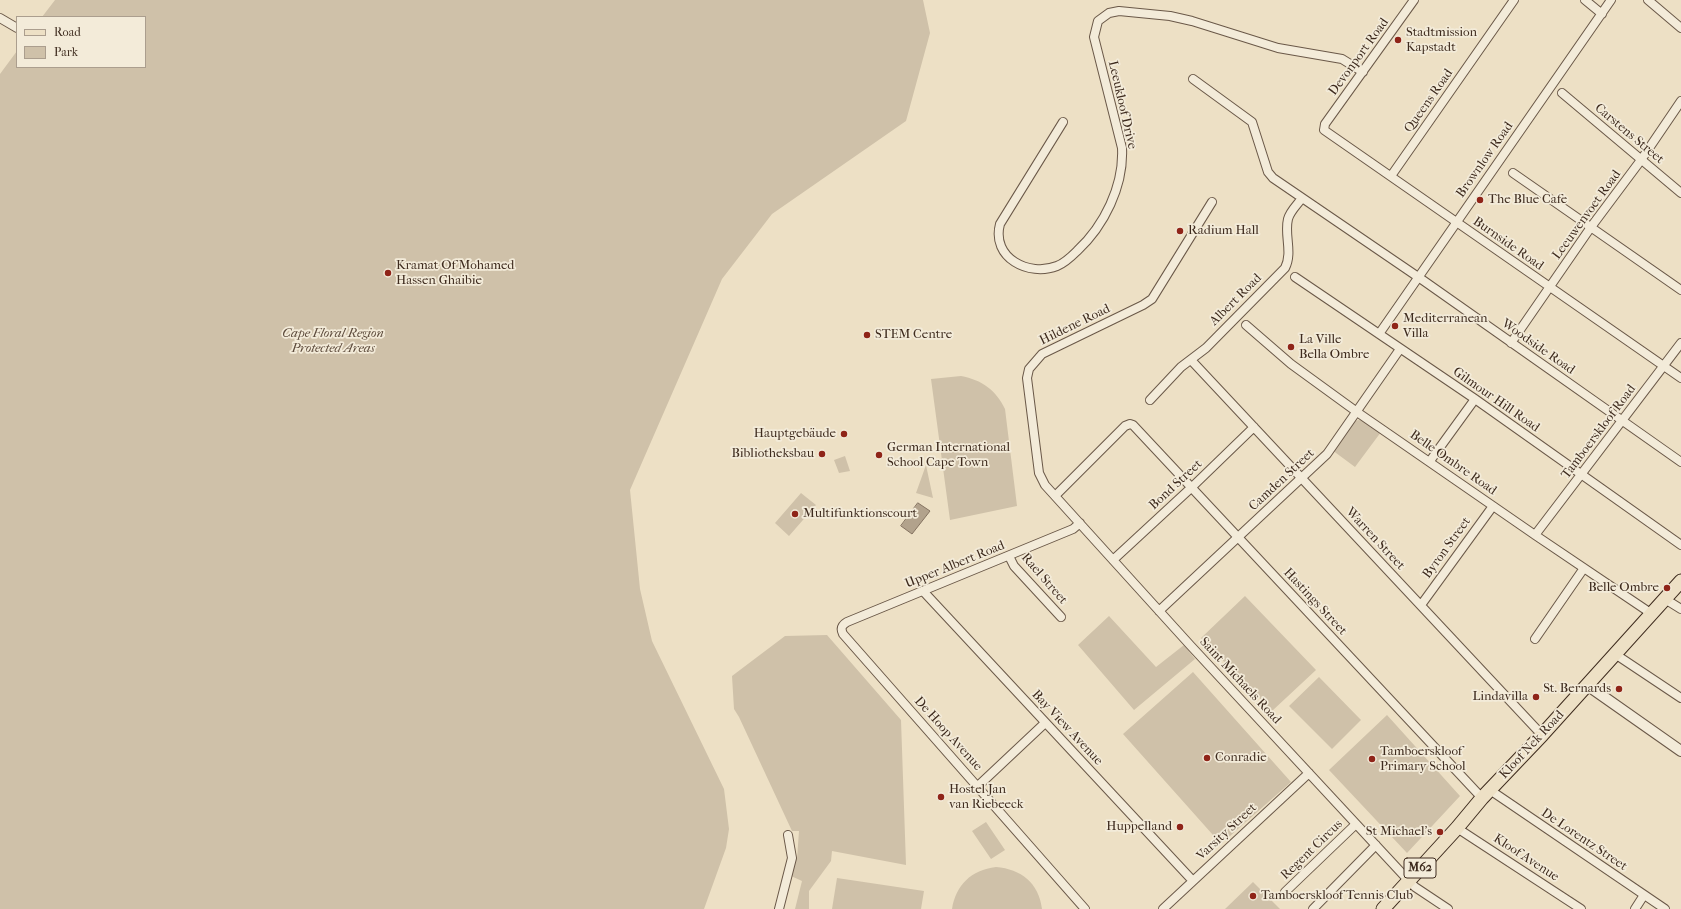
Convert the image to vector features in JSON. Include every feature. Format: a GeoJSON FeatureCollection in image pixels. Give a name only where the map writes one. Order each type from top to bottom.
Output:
{"type":"FeatureCollection","features":[{"type":"Feature","properties":{"kind":"main road","name":"Kloof Nek Road"},"geometry":{"type":"LineString","coordinates":[[1383,909],[1681,581]]}},
{"type":"Feature","properties":{"kind":"street","name":"Devonport Road"},"geometry":{"type":"LineString","coordinates":[[1324,128],[1414,0]]}},
{"type":"Feature","properties":{"kind":"street","name":"Queens Road"},"geometry":{"type":"LineString","coordinates":[[1391,176],[1514,0]]}},
{"type":"Feature","properties":{"kind":"street"},"geometry":{"type":"LineString","coordinates":[[1585,0],[1602,14]]}},
{"type":"Feature","properties":{"kind":"street","name":"Brownlow Road"},"geometry":{"type":"LineString","coordinates":[[1379,334],[1417,277],[1611,0]]}},
{"type":"Feature","properties":{"kind":"street"},"geometry":{"type":"LineString","coordinates":[[1648,0],[1681,28]]}},
{"type":"Feature","properties":{"kind":"street","name":"Leeukloof Drive"},"geometry":{"type":"LineString","coordinates":[[1063,122],[1000,224],[999,229],[998,240],[1004,253],[1013,261],[1034,268],[1045,269],[1059,265],[1068,260],[1088,241],[1106,213],[1116,188],[1122,160],[1122,148],[1094,37],[1098,20],[1105,14],[1119,11],[1180,18],[1278,48],[1342,59],[1363,72]]}},
{"type":"Feature","properties":{"kind":"street"},"geometry":{"type":"LineString","coordinates":[[0,18],[16,27]]}},
{"type":"Feature","properties":{"kind":"street","name":"Woodside Road"},"geometry":{"type":"LineString","coordinates":[[1194,79],[1252,122],[1269,175],[1681,462]]}},
{"type":"Feature","properties":{"kind":"street","name":"Carstens Street"},"geometry":{"type":"LineString","coordinates":[[1562,93],[1681,193]]}},
{"type":"Feature","properties":{"kind":"street","name":"Leeuwenvoet Road"},"geometry":{"type":"LineString","coordinates":[[1511,343],[1591,227],[1680,106]]}},
{"type":"Feature","properties":{"kind":"street","name":"Burnside Road"},"geometry":{"type":"LineString","coordinates":[[1324,128],[1325,131],[1681,378]]}},
{"type":"Feature","properties":{"kind":"street"},"geometry":{"type":"LineString","coordinates":[[1513,172],[1681,290]]}},
{"type":"Feature","properties":{"kind":"street","name":"Albert Road"},"geometry":{"type":"LineString","coordinates":[[1150,400],[1181,367],[1206,348],[1285,268],[1289,255],[1288,220],[1291,213],[1302,198]]}},
{"type":"Feature","properties":{"kind":"street","name":"Hildene Road"},"geometry":{"type":"LineString","coordinates":[[1055,496],[1045,485],[1039,473],[1027,378],[1029,369],[1042,354],[1144,305],[1152,298],[1212,202]]}},
{"type":"Feature","properties":{"kind":"street","name":"Gilmour Hill Road"},"geometry":{"type":"LineString","coordinates":[[1295,277],[1475,399],[1681,545]]}},
{"type":"Feature","properties":{"kind":"street","name":"Belle Ombre Road"},"geometry":{"type":"LineString","coordinates":[[1246,326],[1291,364],[1356,412],[1535,536],[1652,614]]}},
{"type":"Feature","properties":{"kind":"street","name":"Tamboerskloof Road"},"geometry":{"type":"LineString","coordinates":[[1535,536],[1618,425],[1624,421],[1681,343]]}},
{"type":"Feature","properties":{"kind":"street","name":"Camden Street"},"geometry":{"type":"LineString","coordinates":[[1159,611],[1327,454],[1400,349]]}},
{"type":"Feature","properties":{"kind":"street","name":"Warren Street"},"geometry":{"type":"LineString","coordinates":[[1191,360],[1542,735]]}},
{"type":"Feature","properties":{"kind":"street"},"geometry":{"type":"LineString","coordinates":[[1430,462],[1475,399]]}},
{"type":"Feature","properties":{"kind":"street","name":"Hastings Street"},"geometry":{"type":"LineString","coordinates":[[1055,496],[1125,426],[1130,424],[1135,426],[1238,537],[1486,794]]}},
{"type":"Feature","properties":{"kind":"street","name":"Bond Street"},"geometry":{"type":"LineString","coordinates":[[1113,560],[1254,427]]}},
{"type":"Feature","properties":{"kind":"street","name":"Saint Michaels Road"},"geometry":{"type":"LineString","coordinates":[[1055,496],[1159,611],[1409,881],[1415,887],[1448,909]]}},
{"type":"Feature","properties":{"kind":"street","name":"Byron Street"},"geometry":{"type":"LineString","coordinates":[[1421,605],[1493,506]]}},
{"type":"Feature","properties":{"kind":"street","name":"Upper Albert Road"},"geometry":{"type":"LineString","coordinates":[[842,629],[842,625],[847,622],[1073,529],[1080,523]]}},
{"type":"Feature","properties":{"kind":"street","name":"Rael Street"},"geometry":{"type":"LineString","coordinates":[[1009,556],[1014,566],[1061,617]]}},
{"type":"Feature","properties":{"kind":"street"},"geometry":{"type":"LineString","coordinates":[[1535,639],[1584,568]]}},
{"type":"Feature","properties":{"kind":"street","name":"Bay View Avenue"},"geometry":{"type":"LineString","coordinates":[[923,591],[1193,880]]}},
{"type":"Feature","properties":{"kind":"street"},"geometry":{"type":"LineString","coordinates":[[1665,599],[1681,609]]}},
{"type":"Feature","properties":{"kind":"street","name":"De Hoop Avenue"},"geometry":{"type":"LineString","coordinates":[[842,629],[843,634],[1085,909]]}},
{"type":"Feature","properties":{"kind":"street"},"geometry":{"type":"LineString","coordinates":[[1615,654],[1681,698]]}},
{"type":"Feature","properties":{"kind":"street"},"geometry":{"type":"LineString","coordinates":[[1587,685],[1681,751]]}},
{"type":"Feature","properties":{"kind":"street"},"geometry":{"type":"LineString","coordinates":[[978,786],[1045,723]]}},
{"type":"Feature","properties":{"kind":"street","name":"Varsity Street"},"geometry":{"type":"LineString","coordinates":[[1163,909],[1309,772]]}},
{"type":"Feature","properties":{"kind":"street","name":"De Lorentz Street"},"geometry":{"type":"LineString","coordinates":[[1486,794],[1665,909]]}},
{"type":"Feature","properties":{"kind":"street","name":"Regent Circus"},"geometry":{"type":"LineString","coordinates":[[1285,892],[1356,824]]}},
{"type":"Feature","properties":{"kind":"street","name":"Kloof Avenue"},"geometry":{"type":"LineString","coordinates":[[1457,828],[1581,909]]}},
{"type":"Feature","properties":{"kind":"street"},"geometry":{"type":"LineString","coordinates":[[779,909],[792,858],[788,835]]}},
{"type":"Feature","properties":{"kind":"street"},"geometry":{"type":"LineString","coordinates":[[1313,909],[1376,846]]}},
{"type":"Feature","properties":{"kind":"street"},"geometry":{"type":"LineString","coordinates":[[1635,909],[1644,895]]}},
{"type":"Feature","properties":{"kind":"green space","name":"Cape Floral Region Protected Areas"},"geometry":{"type":"Polygon","coordinates":[[[55,0],[923,0],[930,33],[906,121],[772,214],[722,279],[630,490],[640,589],[652,641],[724,789],[729,829],[726,848],[704,909],[0,909],[0,74],[16,52],[16,68],[146,68],[146,16],[43,16],[55,0]]]}},
{"type":"Feature","properties":{"kind":"green space"},"geometry":{"type":"Polygon","coordinates":[[[961,376],[975,380],[988,387],[997,396],[1005,409],[1017,506],[950,520],[931,379],[961,376]]]}},
{"type":"Feature","properties":{"kind":"green space"},"geometry":{"type":"Polygon","coordinates":[[[1354,421],[1364,421],[1381,432],[1355,467],[1332,450],[1354,421]]]}},
{"type":"Feature","properties":{"kind":"green space"},"geometry":{"type":"Polygon","coordinates":[[[845,456],[850,471],[839,473],[834,460],[845,456]]]}},
{"type":"Feature","properties":{"kind":"green space"},"geometry":{"type":"Polygon","coordinates":[[[926,465],[933,498],[916,493],[926,465]]]}},
{"type":"Feature","properties":{"kind":"green space","name":"Multifunktionscourt"},"geometry":{"type":"Polygon","coordinates":[[[801,493],[816,505],[789,536],[775,523],[801,493]]]}},
{"type":"Feature","properties":{"kind":"green space"},"geometry":{"type":"Polygon","coordinates":[[[1245,596],[1316,670],[1272,711],[1201,638],[1245,596]]]}},
{"type":"Feature","properties":{"kind":"green space"},"geometry":{"type":"Polygon","coordinates":[[[1109,616],[1156,667],[1184,645],[1195,659],[1134,710],[1078,645],[1109,616]]]}},
{"type":"Feature","properties":{"kind":"green space"},"geometry":{"type":"Polygon","coordinates":[[[827,635],[901,720],[906,865],[832,851],[831,861],[809,891],[809,909],[795,909],[802,881],[791,876],[795,860],[797,859],[799,831],[792,831],[734,709],[732,676],[785,636],[827,635]]]}},
{"type":"Feature","properties":{"kind":"green space","name":"Conradie"},"geometry":{"type":"Polygon","coordinates":[[[1193,672],[1291,782],[1221,844],[1123,734],[1193,672]]]}},
{"type":"Feature","properties":{"kind":"green space"},"geometry":{"type":"Polygon","coordinates":[[[1319,677],[1361,720],[1332,749],[1289,706],[1319,677]]]}},
{"type":"Feature","properties":{"kind":"green space"},"geometry":{"type":"Polygon","coordinates":[[[1387,715],[1460,796],[1407,853],[1329,770],[1387,715]]]}},
{"type":"Feature","properties":{"kind":"green space"},"geometry":{"type":"Polygon","coordinates":[[[986,822],[1005,850],[991,859],[972,831],[986,822]]]}},
{"type":"Feature","properties":{"kind":"green space"},"geometry":{"type":"Polygon","coordinates":[[[996,867],[1005,868],[1021,874],[1027,879],[1037,892],[1042,909],[952,909],[957,893],[966,880],[979,871],[996,867]]]}},
{"type":"Feature","properties":{"kind":"green space"},"geometry":{"type":"Polygon","coordinates":[[[837,878],[924,891],[921,909],[832,909],[837,878]]]}},
{"type":"Feature","properties":{"kind":"green space","name":"Tamboerskloof Tennis Club"},"geometry":{"type":"Polygon","coordinates":[[[1253,882],[1280,909],[1225,909],[1253,882]]]}},
{"type":"Feature","properties":{"kind":"shaded area"},"geometry":{"type":"Polygon","coordinates":[[[918,503],[930,511],[912,534],[901,526],[918,503]]]}},
{"type":"Feature","properties":{"kind":"place","name":"Stadtmission Kapstadt"},"geometry":{"type":"Point","coordinates":[1398,40]}},
{"type":"Feature","properties":{"kind":"place","name":"The Blue Cafe"},"geometry":{"type":"Point","coordinates":[1480,200]}},
{"type":"Feature","properties":{"kind":"place","name":"Radium Hall"},"geometry":{"type":"Point","coordinates":[1180,231]}},
{"type":"Feature","properties":{"kind":"place","name":"Kramat Of Mohamed Hassen Ghaibie"},"geometry":{"type":"Point","coordinates":[388,273]}},
{"type":"Feature","properties":{"kind":"place","name":"Mediterranean Villa"},"geometry":{"type":"Point","coordinates":[1395,326]}},
{"type":"Feature","properties":{"kind":"place","name":"STEM Centre"},"geometry":{"type":"Point","coordinates":[867,335]}},
{"type":"Feature","properties":{"kind":"place","name":"La Ville Bella Ombre"},"geometry":{"type":"Point","coordinates":[1291,347]}},
{"type":"Feature","properties":{"kind":"place","name":"Hauptgebäude"},"geometry":{"type":"Point","coordinates":[844,434]}},
{"type":"Feature","properties":{"kind":"place","name":"Bibliotheksbau"},"geometry":{"type":"Point","coordinates":[822,454]}},
{"type":"Feature","properties":{"kind":"place","name":"German International School Cape Town"},"geometry":{"type":"Point","coordinates":[879,455]}},
{"type":"Feature","properties":{"kind":"place","name":"Multifunktionscourt"},"geometry":{"type":"Point","coordinates":[795,514]}},
{"type":"Feature","properties":{"kind":"place","name":"Belle Ombre"},"geometry":{"type":"Point","coordinates":[1667,588]}},
{"type":"Feature","properties":{"kind":"place","name":"St. Bernards"},"geometry":{"type":"Point","coordinates":[1619,689]}},
{"type":"Feature","properties":{"kind":"place","name":"Lindavilla"},"geometry":{"type":"Point","coordinates":[1536,697]}},
{"type":"Feature","properties":{"kind":"place","name":"Conradie"},"geometry":{"type":"Point","coordinates":[1207,758]}},
{"type":"Feature","properties":{"kind":"place","name":"Tamboerskloof Primary School"},"geometry":{"type":"Point","coordinates":[1372,759]}},
{"type":"Feature","properties":{"kind":"place","name":"Hostel Jan van Riebeeck"},"geometry":{"type":"Point","coordinates":[941,797]}},
{"type":"Feature","properties":{"kind":"place","name":"Huppelland"},"geometry":{"type":"Point","coordinates":[1180,827]}},
{"type":"Feature","properties":{"kind":"place","name":"St Michael's"},"geometry":{"type":"Point","coordinates":[1440,832]}},
{"type":"Feature","properties":{"kind":"place","name":"Tamboerskloof Tennis Club"},"geometry":{"type":"Point","coordinates":[1253,896]}}]}
